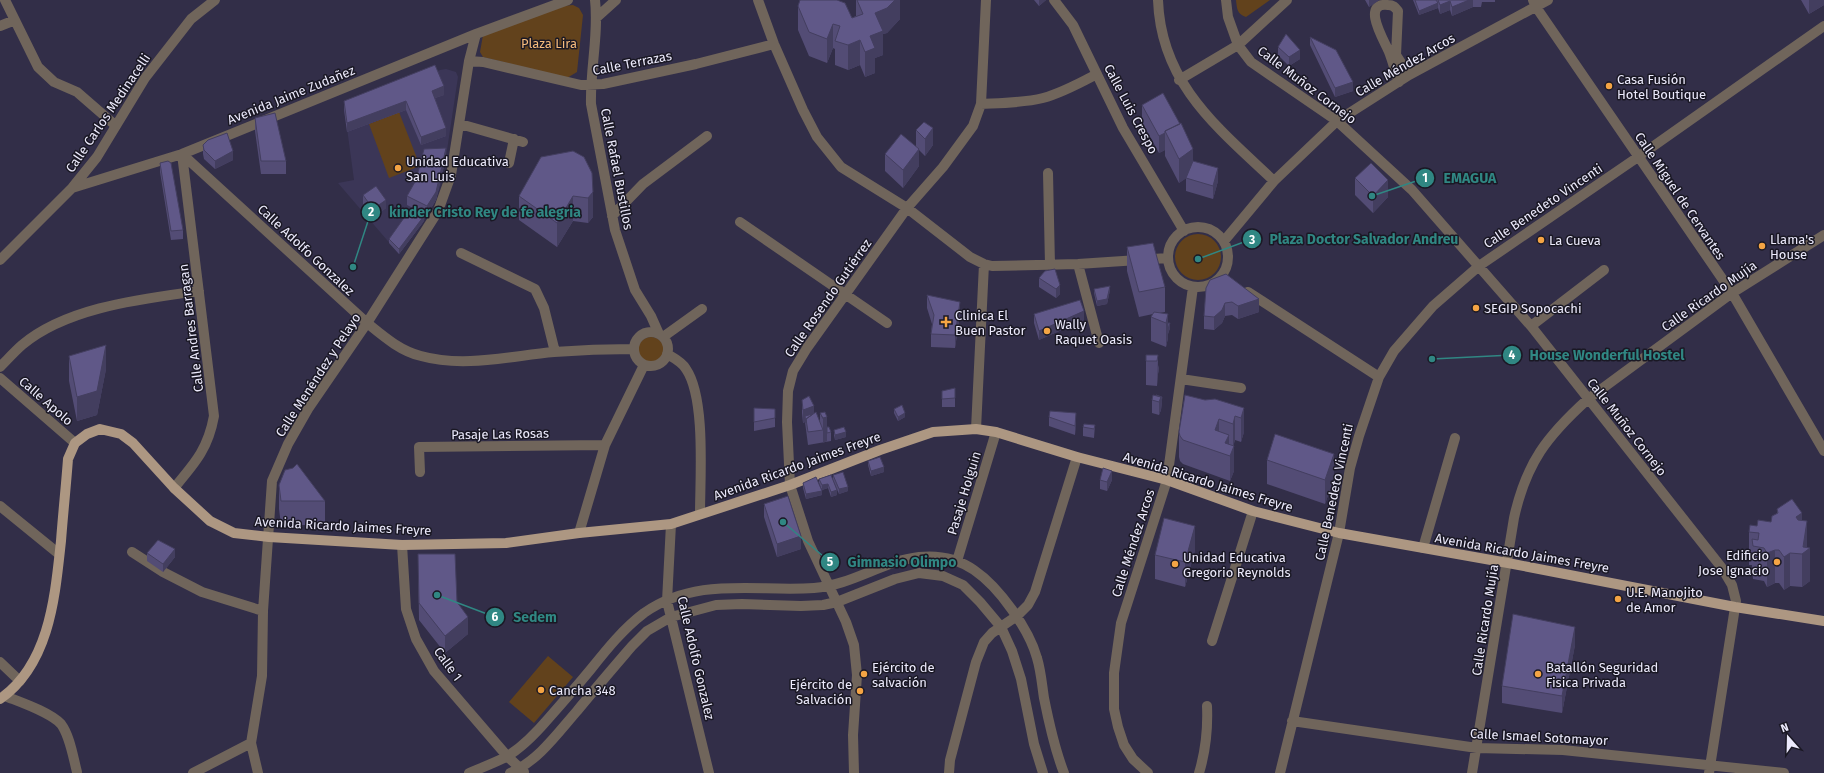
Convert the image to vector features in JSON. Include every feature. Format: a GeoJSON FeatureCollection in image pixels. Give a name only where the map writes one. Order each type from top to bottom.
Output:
{"type":"FeatureCollection","features":[{"type":"Feature","properties":{"kind":"main road","name":"Avenida Ricardo Jaimes Freyre"},"geometry":{"type":"LineString","coordinates":[[75,443],[87,434],[100,429],[121,434],[133,443],[174,488],[210,521],[234,533],[269,537],[402,545],[506,543],[579,533],[671,524],[790,485],[880,450],[933,432],[976,429],[996,432],[1077,457],[1167,480],[1253,511],[1339,533],[1508,563],[1735,607],[1824,621]]}},
{"type":"Feature","properties":{"kind":"main road"},"geometry":{"type":"LineString","coordinates":[[2,697],[20,681],[34,659],[48,628],[56,594],[68,459],[75,443]]}},
{"type":"Feature","properties":{"kind":"street"},"geometry":{"type":"LineString","coordinates":[[5,0],[29,52],[38,67],[54,82],[77,92],[115,125]]}},
{"type":"Feature","properties":{"kind":"street","name":"Calle Carlos Medinacelli"},"geometry":{"type":"LineString","coordinates":[[72,188],[97,157],[115,125],[145,78],[191,20],[215,0]]}},
{"type":"Feature","properties":{"kind":"street","name":"Avenida Jaime Zudañez"},"geometry":{"type":"LineString","coordinates":[[0,260],[72,188],[182,154],[476,34],[568,0]]}},
{"type":"Feature","properties":{"kind":"street","name":"Calle Rafael Bustillos"},"geometry":{"type":"LineString","coordinates":[[595,0],[596,18],[591,104],[612,216],[624,261],[635,290],[661,336]]}},
{"type":"Feature","properties":{"kind":"street"},"geometry":{"type":"LineString","coordinates":[[596,18],[616,0]]}},
{"type":"Feature","properties":{"kind":"street"},"geometry":{"type":"LineString","coordinates":[[758,0],[774,44],[803,110],[817,137],[841,167],[907,208],[970,257],[992,266],[1078,264],[1168,258]]}},
{"type":"Feature","properties":{"kind":"street","name":"Calle Rosendo Gutiérrez"},"geometry":{"type":"LineString","coordinates":[[854,773],[853,735],[857,675],[854,645],[837,602],[808,541],[790,485],[787,422],[788,391],[798,360],[907,208],[943,167],[965,139],[973,126],[981,104],[986,0]]}},
{"type":"Feature","properties":{"kind":"street","name":"Calle Luis Crespo"},"geometry":{"type":"LineString","coordinates":[[1054,0],[1073,25],[1123,128],[1184,231]]}},
{"type":"Feature","properties":{"kind":"street"},"geometry":{"type":"LineString","coordinates":[[1158,0],[1161,32],[1179,80],[1202,111],[1274,181]]}},
{"type":"Feature","properties":{"kind":"street","name":"Calle Muñoz Cornejo"},"geometry":{"type":"LineString","coordinates":[[1226,0],[1228,17],[1238,45],[1251,62],[1336,121],[1412,190],[1530,326],[1722,568],[1735,593],[1735,607],[1710,769]]}},
{"type":"Feature","properties":{"kind":"street"},"geometry":{"type":"LineString","coordinates":[[1179,80],[1238,45],[1287,0]]}},
{"type":"Feature","properties":{"kind":"street","name":"Calle Méndez Arcos"},"geometry":{"type":"LineString","coordinates":[[1224,241],[1274,181],[1336,121],[1409,75],[1535,3],[1548,0]]}},
{"type":"Feature","properties":{"kind":"street","name":"Calle Miguel de Cervantes"},"geometry":{"type":"LineString","coordinates":[[1535,3],[1638,157],[1732,293],[1824,451]]}},
{"type":"Feature","properties":{"kind":"street"},"geometry":{"type":"LineString","coordinates":[[1399,82],[1389,52],[1377,28],[1374,15],[1377,9],[1382,5],[1395,7],[1398,11],[1396,55],[1409,75]]}},
{"type":"Feature","properties":{"kind":"street"},"geometry":{"type":"LineString","coordinates":[[0,26],[15,20]]}},
{"type":"Feature","properties":{"kind":"street","name":"Calle Benedeto Vincenti"},"geometry":{"type":"LineString","coordinates":[[1280,773],[1339,533],[1350,468],[1364,416],[1379,377],[1394,351],[1428,311],[1479,266],[1638,157],[1824,26]]}},
{"type":"Feature","properties":{"kind":"street","name":"Calle Menéndez y Pelayo"},"geometry":{"type":"LineString","coordinates":[[258,773],[251,742],[262,676],[263,611],[272,481],[288,444],[308,409],[366,323],[438,211],[451,176],[469,61],[476,34]]}},
{"type":"Feature","properties":{"kind":"street","name":"Calle Terrazas"},"geometry":{"type":"LineString","coordinates":[[469,61],[483,62],[574,83],[591,85],[630,79],[774,44]]}},
{"type":"Feature","properties":{"kind":"street"},"geometry":{"type":"LineString","coordinates":[[981,104],[1028,101],[1044,98],[1097,74]]}},
{"type":"Feature","properties":{"kind":"street"},"geometry":{"type":"LineString","coordinates":[[460,124],[519,140],[509,163]]}},
{"type":"Feature","properties":{"kind":"street"},"geometry":{"type":"LineString","coordinates":[[612,216],[643,184],[707,136]]}},
{"type":"Feature","properties":{"kind":"street","name":"Calle Andres Barragan"},"geometry":{"type":"LineString","coordinates":[[174,488],[198,460],[211,434],[214,416],[182,154]]}},
{"type":"Feature","properties":{"kind":"street","name":"Calle Adolfo Gonzalez"},"geometry":{"type":"LineString","coordinates":[[182,154],[366,323],[398,346],[420,356],[446,361],[474,361],[555,352],[634,349]]}},
{"type":"Feature","properties":{"kind":"street"},"geometry":{"type":"LineString","coordinates":[[1048,173],[1050,265]]}},
{"type":"Feature","properties":{"kind":"street"},"geometry":{"type":"LineString","coordinates":[[740,222],[888,323]]}},
{"type":"Feature","properties":{"kind":"street"},"geometry":{"type":"LineString","coordinates":[[1201,227],[1210,229],[1218,234],[1224,241],[1229,255],[1226,278],[1209,286],[1193,287],[1181,282],[1172,274],[1168,258],[1172,242],[1184,231],[1201,227]]}},
{"type":"Feature","properties":{"kind":"street","name":"Calle Ricardo Mujía"},"geometry":{"type":"LineString","coordinates":[[1472,773],[1520,492],[1530,468],[1540,450],[1554,433],[1588,399],[1732,293],[1824,236]]}},
{"type":"Feature","properties":{"kind":"street"},"geometry":{"type":"LineString","coordinates":[[461,253],[535,289],[544,308],[555,352]]}},
{"type":"Feature","properties":{"kind":"street"},"geometry":{"type":"LineString","coordinates":[[976,429],[984,264]]}},
{"type":"Feature","properties":{"kind":"street"},"geometry":{"type":"LineString","coordinates":[[1078,264],[1099,343]]}},
{"type":"Feature","properties":{"kind":"street"},"geometry":{"type":"LineString","coordinates":[[1530,326],[1604,270]]}},
{"type":"Feature","properties":{"kind":"street","name":"Calle Méndez Arcos"},"geometry":{"type":"LineString","coordinates":[[1148,773],[1133,759],[1124,746],[1114,709],[1114,673],[1121,624],[1167,480],[1193,287]]}},
{"type":"Feature","properties":{"kind":"street"},"geometry":{"type":"LineString","coordinates":[[1242,289],[1379,377]]}},
{"type":"Feature","properties":{"kind":"street"},"geometry":{"type":"LineString","coordinates":[[0,367],[22,345],[44,330],[77,316],[112,305],[199,291]]}},
{"type":"Feature","properties":{"kind":"street"},"geometry":{"type":"LineString","coordinates":[[661,336],[702,309]]}},
{"type":"Feature","properties":{"kind":"street"},"geometry":{"type":"LineString","coordinates":[[649,332],[661,336],[667,345],[667,354],[660,363],[655,366],[644,365],[636,358],[634,344],[640,336],[649,332]]}},
{"type":"Feature","properties":{"kind":"street"},"geometry":{"type":"LineString","coordinates":[[667,354],[679,361],[686,368],[696,393],[699,411],[700,514]]}},
{"type":"Feature","properties":{"kind":"street"},"geometry":{"type":"LineString","coordinates":[[579,533],[606,445],[644,365]]}},
{"type":"Feature","properties":{"kind":"street","name":"Calle Apolo"},"geometry":{"type":"LineString","coordinates":[[0,378],[75,443]]}},
{"type":"Feature","properties":{"kind":"street"},"geometry":{"type":"LineString","coordinates":[[1181,379],[1241,388]]}},
{"type":"Feature","properties":{"kind":"street","name":"Pasaje Holguin"},"geometry":{"type":"LineString","coordinates":[[957,561],[996,432]]}},
{"type":"Feature","properties":{"kind":"street"},"geometry":{"type":"LineString","coordinates":[[1423,548],[1455,438]]}},
{"type":"Feature","properties":{"kind":"street","name":"Pasaje Las Rosas"},"geometry":{"type":"LineString","coordinates":[[420,472],[419,448],[606,445]]}},
{"type":"Feature","properties":{"kind":"street"},"geometry":{"type":"LineString","coordinates":[[950,773],[950,760],[976,662],[984,642],[992,633],[1017,616],[1028,605],[1035,592],[1077,457]]}},
{"type":"Feature","properties":{"kind":"street"},"geometry":{"type":"LineString","coordinates":[[0,506],[59,554]]}},
{"type":"Feature","properties":{"kind":"street"},"geometry":{"type":"LineString","coordinates":[[1212,641],[1253,511]]}},
{"type":"Feature","properties":{"kind":"street","name":"Calle Adolfo Gonzalez"},"geometry":{"type":"LineString","coordinates":[[671,524],[667,601],[709,773]]}},
{"type":"Feature","properties":{"kind":"street","name":"Calle 1"},"geometry":{"type":"LineString","coordinates":[[402,545],[406,609],[416,639],[434,671],[507,756],[518,772]]}},
{"type":"Feature","properties":{"kind":"street"},"geometry":{"type":"LineString","coordinates":[[132,552],[163,572],[202,592],[263,611]]}},
{"type":"Feature","properties":{"kind":"street"},"geometry":{"type":"LineString","coordinates":[[469,773],[507,756],[532,737],[623,631],[645,613],[667,601],[693,592],[720,587],[794,589],[829,586],[854,579],[896,562],[918,557],[937,556],[957,561],[974,570],[997,592],[1017,616],[1037,658],[1047,713],[1064,773]]}},
{"type":"Feature","properties":{"kind":"street"},"geometry":{"type":"LineString","coordinates":[[518,772],[536,757],[554,738],[632,646],[647,631],[671,617],[716,605],[823,605],[837,602],[895,579],[919,573],[932,574],[955,580],[963,585],[980,602],[1000,627],[1012,651],[1021,679],[1034,744],[1043,773]]}},
{"type":"Feature","properties":{"kind":"street"},"geometry":{"type":"LineString","coordinates":[[0,662],[20,681]]}},
{"type":"Feature","properties":{"kind":"street"},"geometry":{"type":"LineString","coordinates":[[2,697],[51,717],[61,724],[67,738],[77,772]]}},
{"type":"Feature","properties":{"kind":"street"},"geometry":{"type":"LineString","coordinates":[[1199,773],[1204,756],[1208,732],[1207,706]]}},
{"type":"Feature","properties":{"kind":"street","name":"Calle Ismael Sotomayor"},"geometry":{"type":"LineString","coordinates":[[1292,721],[1477,748],[1563,750],[1710,769],[1784,773]]}},
{"type":"Feature","properties":{"kind":"street"},"geometry":{"type":"LineString","coordinates":[[193,773],[251,742]]}},
{"type":"Feature","properties":{"kind":"shaded area","name":"Unidad Educativa San Luis"},"geometry":{"type":"Polygon","coordinates":[[[446,69],[456,72],[458,77],[440,187],[436,200],[424,221],[399,254],[338,183],[354,180],[344,106],[446,69]]]}},
{"type":"Feature","properties":{"kind":"green space"},"geometry":{"type":"Polygon","coordinates":[[[1236,0],[1270,0],[1246,17],[1238,11],[1236,0]]]}},
{"type":"Feature","properties":{"kind":"green space","name":"Plaza Lira"},"geometry":{"type":"Polygon","coordinates":[[[573,5],[579,8],[583,15],[577,72],[567,78],[483,57],[480,52],[483,35],[562,6],[573,5]]]}},
{"type":"Feature","properties":{"kind":"green space"},"geometry":{"type":"Polygon","coordinates":[[[399,112],[420,166],[389,178],[369,124],[399,112]]]}},
{"type":"Feature","properties":{"kind":"green space"},"geometry":{"type":"Polygon","coordinates":[[[1198,234],[1211,238],[1217,244],[1221,257],[1217,270],[1211,276],[1198,280],[1185,276],[1179,270],[1175,257],[1179,244],[1185,238],[1198,234]]]}},
{"type":"Feature","properties":{"kind":"green space"},"geometry":{"type":"Polygon","coordinates":[[[651,337],[660,341],[664,350],[660,359],[651,363],[642,359],[638,350],[642,341],[651,337]]]}},
{"type":"Feature","properties":{"kind":"green space","name":"Cancha 348"},"geometry":{"type":"Polygon","coordinates":[[[548,656],[573,677],[534,723],[509,702],[548,656]]]}},
{"type":"Feature","properties":{"kind":"building"},"geometry":{"type":"Polygon","coordinates":[[[800,0],[837,0],[845,3],[852,18],[863,14],[857,0],[895,0],[887,8],[875,13],[883,31],[870,36],[875,48],[865,52],[860,40],[848,45],[835,41],[840,26],[833,24],[827,39],[809,32],[798,6],[800,0]]]}},
{"type":"Feature","properties":{"kind":"building"},"geometry":{"type":"Polygon","coordinates":[[[1415,0],[1436,0],[1438,3],[1419,11],[1415,0]]]}},
{"type":"Feature","properties":{"kind":"building"},"geometry":{"type":"Polygon","coordinates":[[[1438,0],[1469,0],[1452,7],[1450,1],[1440,5],[1438,0]]]}},
{"type":"Feature","properties":{"kind":"building"},"geometry":{"type":"Polygon","coordinates":[[[1286,34],[1300,50],[1289,57],[1278,47],[1286,34]]]}},
{"type":"Feature","properties":{"kind":"building"},"geometry":{"type":"Polygon","coordinates":[[[1310,37],[1336,50],[1353,82],[1335,88],[1310,37]]]}},
{"type":"Feature","properties":{"kind":"building"},"geometry":{"type":"Polygon","coordinates":[[[435,65],[444,86],[432,91],[446,128],[421,137],[406,101],[347,123],[344,101],[435,65]]]}},
{"type":"Feature","properties":{"kind":"building"},"geometry":{"type":"Polygon","coordinates":[[[1163,93],[1180,124],[1165,131],[1165,133],[1159,136],[1142,105],[1163,93]]]}},
{"type":"Feature","properties":{"kind":"building"},"geometry":{"type":"Polygon","coordinates":[[[275,113],[286,161],[261,161],[255,118],[275,113]]]}},
{"type":"Feature","properties":{"kind":"building"},"geometry":{"type":"Polygon","coordinates":[[[924,122],[933,128],[925,139],[916,130],[924,122]]]}},
{"type":"Feature","properties":{"kind":"building"},"geometry":{"type":"Polygon","coordinates":[[[1181,123],[1193,149],[1179,159],[1165,131],[1181,123]]]}},
{"type":"Feature","properties":{"kind":"building"},"geometry":{"type":"Polygon","coordinates":[[[227,133],[233,151],[215,161],[204,150],[203,145],[208,140],[227,133]]]}},
{"type":"Feature","properties":{"kind":"building"},"geometry":{"type":"Polygon","coordinates":[[[901,134],[919,149],[903,170],[885,154],[901,134]]]}},
{"type":"Feature","properties":{"kind":"building"},"geometry":{"type":"Polygon","coordinates":[[[446,148],[436,192],[427,206],[407,196],[416,180],[424,149],[446,148]]]}},
{"type":"Feature","properties":{"kind":"building"},"geometry":{"type":"Polygon","coordinates":[[[573,151],[584,157],[592,173],[593,192],[588,198],[573,196],[557,223],[519,196],[541,157],[573,151]]]}},
{"type":"Feature","properties":{"kind":"building"},"geometry":{"type":"Polygon","coordinates":[[[168,161],[171,163],[183,230],[171,231],[160,163],[168,161]]]}},
{"type":"Feature","properties":{"kind":"building"},"geometry":{"type":"Polygon","coordinates":[[[1193,161],[1218,168],[1213,186],[1186,178],[1193,161]]]}},
{"type":"Feature","properties":{"kind":"building"},"geometry":{"type":"Polygon","coordinates":[[[1371,163],[1388,180],[1373,196],[1355,178],[1371,163]]]}},
{"type":"Feature","properties":{"kind":"building"},"geometry":{"type":"Polygon","coordinates":[[[376,186],[386,200],[373,209],[363,195],[376,186]]]}},
{"type":"Feature","properties":{"kind":"building"},"geometry":{"type":"Polygon","coordinates":[[[411,208],[424,216],[399,249],[389,239],[411,208]]]}},
{"type":"Feature","properties":{"kind":"building"},"geometry":{"type":"Polygon","coordinates":[[[1153,243],[1165,287],[1139,292],[1127,247],[1153,243]]]}},
{"type":"Feature","properties":{"kind":"building"},"geometry":{"type":"Polygon","coordinates":[[[1055,269],[1060,285],[1056,289],[1039,278],[1045,271],[1055,269]]]}},
{"type":"Feature","properties":{"kind":"building"},"geometry":{"type":"Polygon","coordinates":[[[1226,274],[1259,299],[1238,306],[1232,302],[1225,303],[1222,310],[1214,317],[1204,316],[1206,288],[1210,280],[1226,274]]]}},
{"type":"Feature","properties":{"kind":"building"},"geometry":{"type":"Polygon","coordinates":[[[1110,286],[1107,299],[1097,301],[1094,289],[1110,286]]]}},
{"type":"Feature","properties":{"kind":"building"},"geometry":{"type":"Polygon","coordinates":[[[927,295],[960,302],[955,335],[931,334],[934,315],[927,295]]]}},
{"type":"Feature","properties":{"kind":"building"},"geometry":{"type":"Polygon","coordinates":[[[1080,300],[1084,311],[1039,331],[1034,314],[1080,300]]]}},
{"type":"Feature","properties":{"kind":"building"},"geometry":{"type":"Polygon","coordinates":[[[1154,312],[1168,314],[1166,323],[1151,317],[1154,312]]]}},
{"type":"Feature","properties":{"kind":"building"},"geometry":{"type":"Polygon","coordinates":[[[106,345],[97,391],[77,397],[69,356],[106,345]]]}},
{"type":"Feature","properties":{"kind":"building"},"geometry":{"type":"Polygon","coordinates":[[[1146,355],[1158,355],[1157,361],[1146,361],[1146,355]]]}},
{"type":"Feature","properties":{"kind":"building"},"geometry":{"type":"Polygon","coordinates":[[[955,388],[955,398],[942,399],[942,391],[955,388]]]}},
{"type":"Feature","properties":{"kind":"building"},"geometry":{"type":"Polygon","coordinates":[[[1153,395],[1161,397],[1159,402],[1152,400],[1153,395]]]}},
{"type":"Feature","properties":{"kind":"building"},"geometry":{"type":"Polygon","coordinates":[[[1185,395],[1205,400],[1215,399],[1244,408],[1241,418],[1235,416],[1233,424],[1219,419],[1215,430],[1229,435],[1225,443],[1234,446],[1230,456],[1183,440],[1180,436],[1179,432],[1185,395]]]}},
{"type":"Feature","properties":{"kind":"building"},"geometry":{"type":"Polygon","coordinates":[[[809,396],[814,406],[803,410],[802,400],[809,396]]]}},
{"type":"Feature","properties":{"kind":"building"},"geometry":{"type":"Polygon","coordinates":[[[902,405],[905,413],[898,417],[894,409],[902,405]]]}},
{"type":"Feature","properties":{"kind":"building"},"geometry":{"type":"Polygon","coordinates":[[[754,408],[775,409],[775,418],[754,422],[754,408]]]}},
{"type":"Feature","properties":{"kind":"building"},"geometry":{"type":"Polygon","coordinates":[[[1050,411],[1076,413],[1075,426],[1049,417],[1050,411]]]}},
{"type":"Feature","properties":{"kind":"building"},"geometry":{"type":"Polygon","coordinates":[[[816,412],[823,430],[808,432],[806,419],[816,412]]]}},
{"type":"Feature","properties":{"kind":"building"},"geometry":{"type":"Polygon","coordinates":[[[825,412],[827,417],[823,418],[820,413],[825,412]]]}},
{"type":"Feature","properties":{"kind":"building"},"geometry":{"type":"Polygon","coordinates":[[[813,414],[806,419],[806,423],[805,416],[813,414]]]}},
{"type":"Feature","properties":{"kind":"building"},"geometry":{"type":"Polygon","coordinates":[[[1084,424],[1095,425],[1094,429],[1083,427],[1084,424]]]}},
{"type":"Feature","properties":{"kind":"building"},"geometry":{"type":"Polygon","coordinates":[[[827,427],[829,427],[831,432],[827,433],[827,427]]]}},
{"type":"Feature","properties":{"kind":"building"},"geometry":{"type":"Polygon","coordinates":[[[844,427],[846,432],[835,435],[834,430],[844,427]]]}},
{"type":"Feature","properties":{"kind":"building"},"geometry":{"type":"Polygon","coordinates":[[[1275,434],[1334,454],[1325,480],[1267,460],[1275,434]]]}},
{"type":"Feature","properties":{"kind":"building"},"geometry":{"type":"Polygon","coordinates":[[[880,457],[884,467],[871,471],[868,461],[880,457]]]}},
{"type":"Feature","properties":{"kind":"building"},"geometry":{"type":"Polygon","coordinates":[[[297,464],[325,501],[281,501],[279,485],[285,470],[293,468],[297,464]]]}},
{"type":"Feature","properties":{"kind":"building"},"geometry":{"type":"Polygon","coordinates":[[[1103,468],[1112,471],[1107,482],[1100,480],[1103,468]]]}},
{"type":"Feature","properties":{"kind":"building"},"geometry":{"type":"Polygon","coordinates":[[[843,472],[848,487],[839,489],[833,475],[843,472]]]}},
{"type":"Feature","properties":{"kind":"building"},"geometry":{"type":"Polygon","coordinates":[[[831,475],[837,490],[831,492],[828,484],[822,485],[819,479],[831,475]]]}},
{"type":"Feature","properties":{"kind":"building"},"geometry":{"type":"Polygon","coordinates":[[[816,477],[822,491],[806,494],[803,483],[816,477]]]}},
{"type":"Feature","properties":{"kind":"building"},"geometry":{"type":"Polygon","coordinates":[[[788,496],[801,536],[777,544],[764,504],[788,496]]]}},
{"type":"Feature","properties":{"kind":"building"},"geometry":{"type":"Polygon","coordinates":[[[1792,499],[1802,513],[1796,517],[1798,520],[1807,521],[1803,547],[1810,548],[1802,554],[1790,553],[1784,557],[1779,550],[1767,553],[1764,548],[1753,546],[1752,539],[1758,540],[1759,533],[1749,532],[1750,525],[1757,526],[1758,520],[1771,522],[1772,516],[1778,513],[1777,509],[1792,499]]]}},
{"type":"Feature","properties":{"kind":"building"},"geometry":{"type":"Polygon","coordinates":[[[1164,518],[1195,526],[1185,562],[1155,555],[1164,518]]]}},
{"type":"Feature","properties":{"kind":"building"},"geometry":{"type":"Polygon","coordinates":[[[158,540],[175,549],[163,564],[147,553],[158,540]]]}},
{"type":"Feature","properties":{"kind":"building"},"geometry":{"type":"Polygon","coordinates":[[[418,554],[455,554],[457,602],[468,617],[445,636],[419,603],[418,554]]]}},
{"type":"Feature","properties":{"kind":"building","name":"Batallón Seguridad Fisica Privada"},"geometry":{"type":"Polygon","coordinates":[[[1513,614],[1575,627],[1562,696],[1502,686],[1513,614]]]}},
{"type":"Feature","properties":{"kind":"place","name":"Casa Fusión Hotel Boutique"},"geometry":{"type":"Point","coordinates":[1609,86]}},
{"type":"Feature","properties":{"kind":"place","name":"Unidad Educativa San Luis"},"geometry":{"type":"Point","coordinates":[398,168]}},
{"type":"Feature","properties":{"kind":"place","name":"EMAGUA"},"geometry":{"type":"Point","coordinates":[1372,196]}},
{"type":"Feature","properties":{"kind":"place","name":"La Cueva"},"geometry":{"type":"Point","coordinates":[1541,240]}},
{"type":"Feature","properties":{"kind":"place","name":"Llama's House"},"geometry":{"type":"Point","coordinates":[1762,246]}},
{"type":"Feature","properties":{"kind":"place","name":"Plaza Doctor Salvador Andreu"},"geometry":{"type":"Point","coordinates":[1198,259]}},
{"type":"Feature","properties":{"kind":"place","name":"kinder Cristo Rey de fe alegria"},"geometry":{"type":"Point","coordinates":[353,267]}},
{"type":"Feature","properties":{"kind":"place","name":"SEGIP Sopocachi"},"geometry":{"type":"Point","coordinates":[1476,308]}},
{"type":"Feature","properties":{"kind":"place","name":"Clinica El Buen Pastor"},"geometry":{"type":"Point","coordinates":[946,322]}},
{"type":"Feature","properties":{"kind":"place","name":"Wally Raquet Oasis"},"geometry":{"type":"Point","coordinates":[1047,331]}},
{"type":"Feature","properties":{"kind":"place","name":"House Wonderful Hostel"},"geometry":{"type":"Point","coordinates":[1432,359]}},
{"type":"Feature","properties":{"kind":"place","name":"Gimnasio Olimpo"},"geometry":{"type":"Point","coordinates":[783,522]}},
{"type":"Feature","properties":{"kind":"place","name":"Edificio Jose Ignacio"},"geometry":{"type":"Point","coordinates":[1777,562]}},
{"type":"Feature","properties":{"kind":"place","name":"Unidad Educativa Gregorio Reynolds"},"geometry":{"type":"Point","coordinates":[1175,564]}},
{"type":"Feature","properties":{"kind":"place","name":"Sedem"},"geometry":{"type":"Point","coordinates":[437,595]}},
{"type":"Feature","properties":{"kind":"place","name":"U.E. Manojito de Amor"},"geometry":{"type":"Point","coordinates":[1618,599]}},
{"type":"Feature","properties":{"kind":"place","name":"Ejército de salvación"},"geometry":{"type":"Point","coordinates":[864,674]}},
{"type":"Feature","properties":{"kind":"place","name":"Batallón Seguridad Fisica Privada"},"geometry":{"type":"Point","coordinates":[1538,674]}},
{"type":"Feature","properties":{"kind":"place","name":"Cancha 348"},"geometry":{"type":"Point","coordinates":[541,690]}},
{"type":"Feature","properties":{"kind":"place","name":"Ejército de Salvación"},"geometry":{"type":"Point","coordinates":[860,691]}}]}
